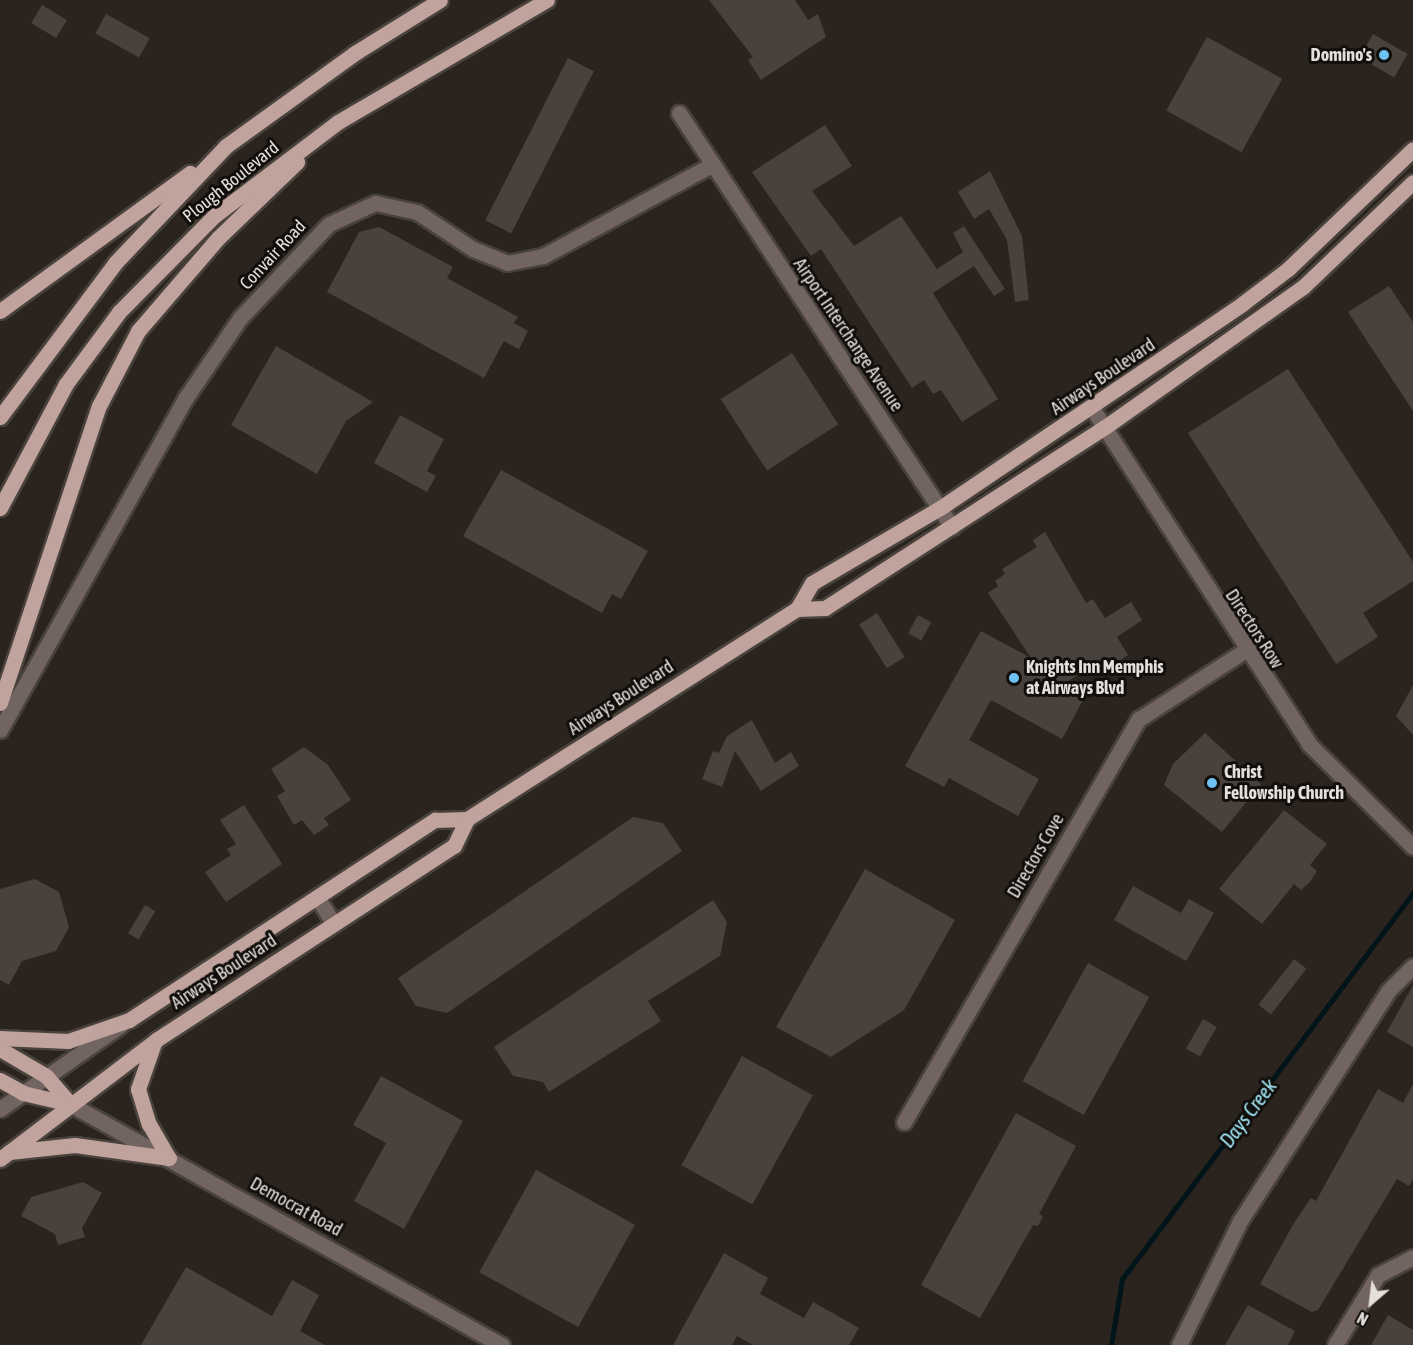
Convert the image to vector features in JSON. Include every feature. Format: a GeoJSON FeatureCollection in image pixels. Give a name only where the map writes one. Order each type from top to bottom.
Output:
{"type":"FeatureCollection","features":[{"type":"Feature","properties":{"kind":"main road","name":"Plough Boulevard"},"geometry":{"type":"LineString","coordinates":[[0,417],[115,263],[226,146],[355,53],[440,0]]}},
{"type":"Feature","properties":{"kind":"main road","name":"Plough Boulevard"},"geometry":{"type":"LineString","coordinates":[[0,508],[66,384],[119,312],[214,216],[338,122],[542,3]]}},
{"type":"Feature","properties":{"kind":"main road"},"geometry":{"type":"LineString","coordinates":[[0,703],[99,405],[138,331],[218,238],[338,122]]}},
{"type":"Feature","properties":{"kind":"main road"},"geometry":{"type":"LineString","coordinates":[[0,310],[226,146]]}},
{"type":"Feature","properties":{"kind":"main road","name":"Airways Boulevard"},"geometry":{"type":"LineString","coordinates":[[129,1020],[435,820],[467,819],[796,609],[812,583],[940,508],[1092,408],[1288,269],[1413,149]]}},
{"type":"Feature","properties":{"kind":"main road","name":"Airways Boulevard"},"geometry":{"type":"LineString","coordinates":[[796,609],[825,608],[1105,427],[1303,287],[1413,182]]}},
{"type":"Feature","properties":{"kind":"main road","name":"Airways Boulevard"},"geometry":{"type":"LineString","coordinates":[[4,1155],[156,1040],[454,846],[467,819]]}},
{"type":"Feature","properties":{"kind":"main road"},"geometry":{"type":"LineString","coordinates":[[0,1038],[68,1041],[129,1020]]}},
{"type":"Feature","properties":{"kind":"main road"},"geometry":{"type":"LineString","coordinates":[[156,1040],[138,1089],[149,1124],[169,1158]]}},
{"type":"Feature","properties":{"kind":"main road","name":"Democrat Road"},"geometry":{"type":"LineString","coordinates":[[0,1049],[46,1076],[70,1104]]}},
{"type":"Feature","properties":{"kind":"main road","name":"Democrat Road"},"geometry":{"type":"LineString","coordinates":[[0,1080],[23,1092],[70,1104]]}},
{"type":"Feature","properties":{"kind":"main road"},"geometry":{"type":"LineString","coordinates":[[4,1155],[75,1145],[169,1158]]}},
{"type":"Feature","properties":{"kind":"street"},"geometry":{"type":"LineString","coordinates":[[679,113],[711,165]]}},
{"type":"Feature","properties":{"kind":"street","name":"Airport Interchange Avenue"},"geometry":{"type":"LineString","coordinates":[[711,165],[952,527]]}},
{"type":"Feature","properties":{"kind":"street","name":"Convair Road"},"geometry":{"type":"LineString","coordinates":[[0,730],[62,624],[187,396],[240,318],[329,224],[375,202],[417,212],[473,249],[507,263],[543,256],[711,165]]}},
{"type":"Feature","properties":{"kind":"street","name":"Directors Row"},"geometry":{"type":"LineString","coordinates":[[1092,408],[1244,651],[1309,744],[1413,847]]}},
{"type":"Feature","properties":{"kind":"street","name":"Directors Cove"},"geometry":{"type":"LineString","coordinates":[[904,1122],[1139,719],[1244,651]]}},
{"type":"Feature","properties":{"kind":"street"},"geometry":{"type":"LineString","coordinates":[[317,897],[334,924]]}},
{"type":"Feature","properties":{"kind":"street"},"geometry":{"type":"LineString","coordinates":[[1179,1345],[1240,1221],[1388,991],[1413,966]]}},
{"type":"Feature","properties":{"kind":"street","name":"Airways Boulevard"},"geometry":{"type":"LineString","coordinates":[[0,1109],[129,1020]]}},
{"type":"Feature","properties":{"kind":"street","name":"Democrat Road"},"geometry":{"type":"LineString","coordinates":[[70,1104],[169,1158],[481,1340],[502,1345]]}},
{"type":"Feature","properties":{"kind":"street"},"geometry":{"type":"LineString","coordinates":[[1335,1345],[1378,1275],[1413,1257]]}},
{"type":"Feature","properties":{"kind":"building"},"geometry":{"type":"Polygon","coordinates":[[[709,0],[795,0],[808,20],[818,14],[826,37],[761,80],[748,60],[753,57],[709,0]]]}},
{"type":"Feature","properties":{"kind":"building"},"geometry":{"type":"Polygon","coordinates":[[[42,5],[67,20],[56,38],[31,23],[42,5]]]}},
{"type":"Feature","properties":{"kind":"building"},"geometry":{"type":"Polygon","coordinates":[[[106,14],[150,38],[139,57],[95,33],[106,14]]]}},
{"type":"Feature","properties":{"kind":"building","name":"Domino's"},"geometry":{"type":"Polygon","coordinates":[[[1373,34],[1408,54],[1394,77],[1360,57],[1373,34]]]}},
{"type":"Feature","properties":{"kind":"building"},"geometry":{"type":"Polygon","coordinates":[[[1207,37],[1282,79],[1241,152],[1166,110],[1207,37]]]}},
{"type":"Feature","properties":{"kind":"building"},"geometry":{"type":"Polygon","coordinates":[[[568,58],[594,71],[511,233],[485,220],[568,58]]]}},
{"type":"Feature","properties":{"kind":"building"},"geometry":{"type":"Polygon","coordinates":[[[825,125],[852,166],[812,191],[854,246],[901,216],[937,269],[963,252],[953,233],[964,226],[1005,289],[994,296],[974,266],[933,293],[998,399],[962,422],[941,390],[933,394],[924,380],[912,388],[821,249],[811,256],[752,172],[825,125]]]}},
{"type":"Feature","properties":{"kind":"building"},"geometry":{"type":"Polygon","coordinates":[[[990,171],[1022,236],[1029,300],[1015,302],[1007,240],[989,209],[974,219],[958,192],[990,171]]]}},
{"type":"Feature","properties":{"kind":"building"},"geometry":{"type":"Polygon","coordinates":[[[379,227],[453,267],[447,278],[518,317],[514,323],[528,331],[519,349],[504,341],[484,378],[327,292],[359,232],[379,227]]]}},
{"type":"Feature","properties":{"kind":"building"},"geometry":{"type":"Polygon","coordinates":[[[1389,286],[1413,322],[1413,411],[1348,312],[1389,286]]]}},
{"type":"Feature","properties":{"kind":"building"},"geometry":{"type":"Polygon","coordinates":[[[276,346],[373,402],[346,421],[317,474],[231,425],[276,346]]]}},
{"type":"Feature","properties":{"kind":"building"},"geometry":{"type":"Polygon","coordinates":[[[792,353],[838,424],[767,471],[721,399],[792,353]]]}},
{"type":"Feature","properties":{"kind":"building"},"geometry":{"type":"Polygon","coordinates":[[[1288,369],[1413,562],[1413,581],[1363,613],[1378,637],[1336,664],[1188,433],[1288,369]]]}},
{"type":"Feature","properties":{"kind":"building"},"geometry":{"type":"Polygon","coordinates":[[[400,415],[444,439],[427,471],[436,476],[427,492],[374,463],[400,415]]]}},
{"type":"Feature","properties":{"kind":"building"},"geometry":{"type":"Polygon","coordinates":[[[501,470],[648,551],[621,599],[612,594],[602,613],[463,536],[501,470]]]}},
{"type":"Feature","properties":{"kind":"building","name":"Knights Inn Memphis at Airways Blvd"},"geometry":{"type":"Polygon","coordinates":[[[1045,532],[1086,603],[1093,599],[1105,618],[1131,602],[1142,620],[1117,637],[1128,655],[1107,669],[1101,660],[1059,687],[1083,700],[1062,739],[991,700],[969,740],[1039,779],[1018,816],[949,778],[944,787],[905,766],[981,631],[1031,658],[988,593],[998,586],[995,581],[1005,574],[1002,569],[1037,547],[1033,540],[1045,532]]]}},
{"type":"Feature","properties":{"kind":"building"},"geometry":{"type":"Polygon","coordinates":[[[877,613],[905,657],[887,668],[859,624],[877,613]]]}},
{"type":"Feature","properties":{"kind":"building"},"geometry":{"type":"Polygon","coordinates":[[[918,615],[931,622],[921,641],[908,634],[918,615]]]}},
{"type":"Feature","properties":{"kind":"building"},"geometry":{"type":"Polygon","coordinates":[[[1413,685],[1413,735],[1396,716],[1413,685]]]}},
{"type":"Feature","properties":{"kind":"building"},"geometry":{"type":"Polygon","coordinates":[[[752,720],[775,763],[791,752],[799,766],[761,791],[735,751],[722,787],[702,779],[713,751],[719,753],[727,736],[752,720]]]}},
{"type":"Feature","properties":{"kind":"building"},"geometry":{"type":"Polygon","coordinates":[[[1205,733],[1261,784],[1222,832],[1164,785],[1173,764],[1205,733]]]}},
{"type":"Feature","properties":{"kind":"building"},"geometry":{"type":"Polygon","coordinates":[[[304,747],[328,765],[351,800],[324,818],[329,825],[314,835],[302,820],[294,825],[277,796],[285,791],[271,769],[304,747]]]}},
{"type":"Feature","properties":{"kind":"building"},"geometry":{"type":"Polygon","coordinates":[[[244,805],[282,864],[226,902],[205,872],[231,855],[227,849],[236,844],[220,820],[244,805]]]}},
{"type":"Feature","properties":{"kind":"building"},"geometry":{"type":"Polygon","coordinates":[[[1284,810],[1327,844],[1310,865],[1317,871],[1309,883],[1301,890],[1294,884],[1262,924],[1219,889],[1284,810]]]}},
{"type":"Feature","properties":{"kind":"building"},"geometry":{"type":"Polygon","coordinates":[[[633,817],[663,823],[682,851],[447,1013],[416,1006],[398,978],[633,817]]]}},
{"type":"Feature","properties":{"kind":"building"},"geometry":{"type":"Polygon","coordinates":[[[865,869],[955,920],[904,1010],[831,1057],[776,1027],[865,869]]]}},
{"type":"Feature","properties":{"kind":"building"},"geometry":{"type":"Polygon","coordinates":[[[35,879],[59,892],[69,927],[56,951],[22,961],[9,985],[0,980],[0,889],[35,879]]]}},
{"type":"Feature","properties":{"kind":"building"},"geometry":{"type":"Polygon","coordinates":[[[1133,886],[1181,913],[1189,899],[1214,913],[1186,961],[1114,920],[1133,886]]]}},
{"type":"Feature","properties":{"kind":"building"},"geometry":{"type":"Polygon","coordinates":[[[713,900],[727,922],[720,956],[648,1001],[661,1021],[549,1092],[543,1082],[513,1076],[494,1047],[713,900]]]}},
{"type":"Feature","properties":{"kind":"building"},"geometry":{"type":"Polygon","coordinates":[[[145,905],[155,911],[138,939],[128,933],[145,905]]]}},
{"type":"Feature","properties":{"kind":"building"},"geometry":{"type":"Polygon","coordinates":[[[1294,959],[1307,969],[1271,1015],[1258,1005],[1294,959]]]}},
{"type":"Feature","properties":{"kind":"building"},"geometry":{"type":"Polygon","coordinates":[[[1088,963],[1149,997],[1084,1115],[1023,1081],[1088,963]]]}},
{"type":"Feature","properties":{"kind":"building"},"geometry":{"type":"Polygon","coordinates":[[[1413,985],[1413,1047],[1387,1032],[1413,985]]]}},
{"type":"Feature","properties":{"kind":"building"},"geometry":{"type":"Polygon","coordinates":[[[1203,1019],[1217,1027],[1200,1056],[1186,1048],[1203,1019]]]}},
{"type":"Feature","properties":{"kind":"building"},"geometry":{"type":"Polygon","coordinates":[[[742,1056],[813,1095],[752,1205],[681,1165],[742,1056]]]}},
{"type":"Feature","properties":{"kind":"building"},"geometry":{"type":"Polygon","coordinates":[[[381,1076],[463,1121],[404,1229],[354,1201],[386,1143],[353,1125],[381,1076]]]}},
{"type":"Feature","properties":{"kind":"building"},"geometry":{"type":"Polygon","coordinates":[[[1413,1084],[1413,1179],[1409,1186],[1397,1179],[1318,1310],[1312,1312],[1260,1284],[1294,1223],[1311,1198],[1316,1201],[1378,1089],[1403,1103],[1413,1084]]]}},
{"type":"Feature","properties":{"kind":"building"},"geometry":{"type":"Polygon","coordinates":[[[1016,1113],[1076,1146],[1039,1214],[1043,1216],[1038,1226],[1033,1225],[980,1318],[921,1285],[1016,1113]]]}},
{"type":"Feature","properties":{"kind":"building"},"geometry":{"type":"Polygon","coordinates":[[[536,1170],[635,1225],[578,1327],[479,1272],[536,1170]]]}},
{"type":"Feature","properties":{"kind":"building"},"geometry":{"type":"Polygon","coordinates":[[[83,1182],[102,1193],[82,1228],[85,1237],[58,1245],[55,1234],[21,1216],[31,1197],[83,1182]]]}},
{"type":"Feature","properties":{"kind":"building"},"geometry":{"type":"Polygon","coordinates":[[[724,1253],[768,1278],[760,1294],[804,1318],[813,1302],[859,1328],[849,1345],[753,1345],[737,1336],[732,1345],[673,1345],[724,1253]]]}},
{"type":"Feature","properties":{"kind":"building"},"geometry":{"type":"Polygon","coordinates":[[[186,1267],[272,1316],[292,1280],[319,1295],[300,1331],[325,1345],[141,1345],[186,1267]]]}},
{"type":"Feature","properties":{"kind":"building"},"geometry":{"type":"Polygon","coordinates":[[[1248,1305],[1295,1331],[1288,1345],[1225,1345],[1248,1305]]]}},
{"type":"Feature","properties":{"kind":"building"},"geometry":{"type":"Polygon","coordinates":[[[1388,1315],[1413,1330],[1413,1345],[1371,1345],[1388,1315]]]}},
{"type":"Feature","properties":{"kind":"waterway","name":"Days Creek"},"geometry":{"type":"LineString","coordinates":[[1111,1345],[1122,1279],[1413,893]]}},
{"type":"Feature","properties":{"kind":"place","name":"Domino's"},"geometry":{"type":"Point","coordinates":[1384,55]}},
{"type":"Feature","properties":{"kind":"place","name":"Knights Inn Memphis at Airways Blvd"},"geometry":{"type":"Point","coordinates":[1014,678]}},
{"type":"Feature","properties":{"kind":"place","name":"Christ Fellowship Church"},"geometry":{"type":"Point","coordinates":[1212,783]}}]}
